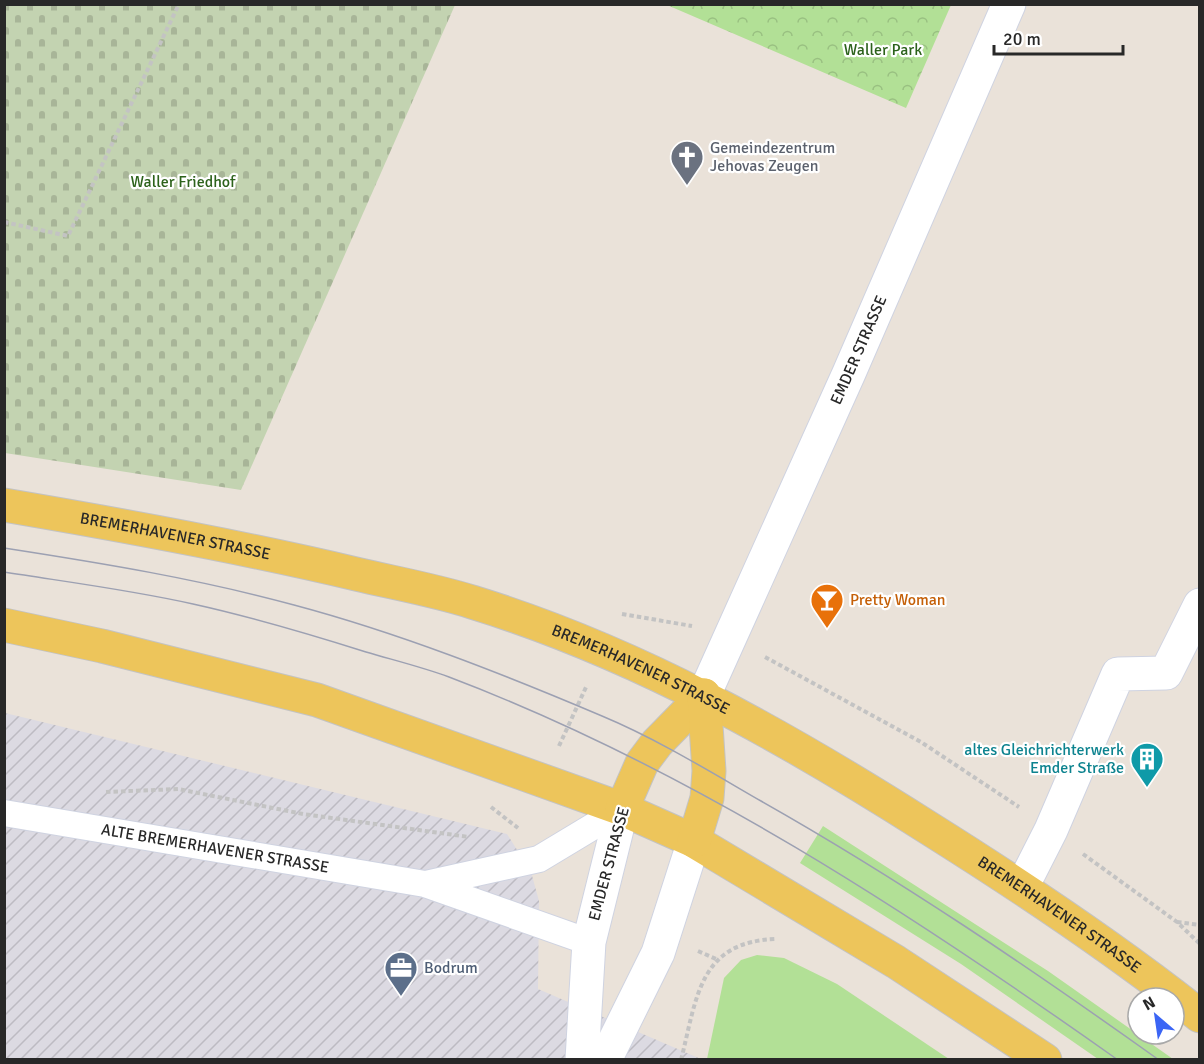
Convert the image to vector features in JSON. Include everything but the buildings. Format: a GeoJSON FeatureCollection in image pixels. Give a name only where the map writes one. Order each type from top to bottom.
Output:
{"type":"FeatureCollection","features":[{"type":"Feature","properties":{"kind":"main road","name":"BREMERHAVENER STRASSE"},"geometry":{"type":"LineString","coordinates":[[4,505],[267,553],[471,601],[604,650],[704,695],[824,762],[1022,887],[1128,959],[1200,1016]]}},
{"type":"Feature","properties":{"kind":"main road"},"geometry":{"type":"LineString","coordinates":[[4,625],[102,646],[317,700],[622,809],[694,841],[896,962],[1045,1059]]}},
{"type":"Feature","properties":{"kind":"main road","name":"EMDER STRASSE"},"geometry":{"type":"LineString","coordinates":[[622,809],[642,763],[657,743],[704,695]]}},
{"type":"Feature","properties":{"kind":"main road","name":"EMDER STRASSE"},"geometry":{"type":"LineString","coordinates":[[694,841],[707,798],[709,771],[704,695]]}},
{"type":"Feature","properties":{"kind":"street","name":"EMDER STRASSE"},"geometry":{"type":"LineString","coordinates":[[704,695],[849,373],[1009,4]]}},
{"type":"Feature","properties":{"kind":"street"},"geometry":{"type":"LineString","coordinates":[[1022,887],[1051,830],[1118,674],[1166,673],[1200,605]]}},
{"type":"Feature","properties":{"kind":"street","name":"EMDER STRASSE"},"geometry":{"type":"LineString","coordinates":[[582,1059],[589,942],[622,809]]}},
{"type":"Feature","properties":{"kind":"street","name":"EMDER STRASSE"},"geometry":{"type":"LineString","coordinates":[[605,1059],[658,953],[694,841]]}},
{"type":"Feature","properties":{"kind":"lane","name":"ALTE BREMERHAVENER STRASSE"},"geometry":{"type":"LineString","coordinates":[[425,884],[539,858],[622,809]]}},
{"type":"Feature","properties":{"kind":"lane","name":"ALTE BREMERHAVENER STRASSE"},"geometry":{"type":"LineString","coordinates":[[4,813],[425,884],[589,942]]}},
{"type":"Feature","properties":{"kind":"path"},"geometry":{"type":"LineString","coordinates":[[4,222],[68,236],[179,4]]}},
{"type":"Feature","properties":{"kind":"path"},"geometry":{"type":"LineString","coordinates":[[514,836],[520,830],[621,614],[683,623],[728,639],[921,742],[1051,830],[1177,922],[1200,944]]}},
{"type":"Feature","properties":{"kind":"path"},"geometry":{"type":"LineString","coordinates":[[56,822],[85,793],[178,789],[303,814],[474,837]]}},
{"type":"Feature","properties":{"kind":"path"},"geometry":{"type":"LineString","coordinates":[[486,804],[496,809],[520,830]]}},
{"type":"Feature","properties":{"kind":"path"},"geometry":{"type":"LineString","coordinates":[[1177,922],[1200,925]]}},
{"type":"Feature","properties":{"kind":"path"},"geometry":{"type":"LineString","coordinates":[[681,1059],[699,990],[716,960],[734,946],[755,939],[779,939]]}},
{"type":"Feature","properties":{"kind":"shaded area"},"geometry":{"type":"Polygon","coordinates":[[[5,713],[507,834],[531,872],[539,901],[538,989],[701,1059],[5,1060],[5,713]]]}},
{"type":"Feature","properties":{"kind":"green space","name":"Waller Friedhof"},"geometry":{"type":"Polygon","coordinates":[[[4,5],[455,5],[241,490],[5,453],[4,5]]]}},
{"type":"Feature","properties":{"kind":"green space","name":"Waller Park"},"geometry":{"type":"Polygon","coordinates":[[[667,5],[951,5],[906,108],[667,5]]]}},
{"type":"Feature","properties":{"kind":"green space"},"geometry":{"type":"Polygon","coordinates":[[[823,826],[1048,971],[1126,1026],[1126,1046],[1155,1046],[1173,1059],[1098,1059],[961,964],[800,863],[823,826]]]}},
{"type":"Feature","properties":{"kind":"green space"},"geometry":{"type":"Polygon","coordinates":[[[757,955],[784,958],[837,984],[949,1059],[707,1059],[724,978],[741,960],[757,955]]]}},
{"type":"Feature","properties":{"kind":"tram line"},"geometry":{"type":"LineString","coordinates":[[4,548],[186,579],[333,616],[450,655],[622,725],[702,767],[863,861],[1013,958],[1159,1060]]}},
{"type":"Feature","properties":{"kind":"tram line"},"geometry":{"type":"LineString","coordinates":[[4,572],[146,594],[259,620],[439,673],[538,714],[625,754],[795,847],[959,951],[1118,1060]]}},
{"type":"Feature","properties":{"kind":"place","name":"Gemeindezentrum Jehovas Zeugen"},"geometry":{"type":"Point","coordinates":[687,186]}},
{"type":"Feature","properties":{"kind":"place","name":"Pretty Woman"},"geometry":{"type":"Point","coordinates":[827,629]}},
{"type":"Feature","properties":{"kind":"place","name":"altes Gleichrichterwerk Emder Straße"},"geometry":{"type":"Point","coordinates":[1147,788]}},
{"type":"Feature","properties":{"kind":"place","name":"Bodrum"},"geometry":{"type":"Point","coordinates":[401,997]}}]}
